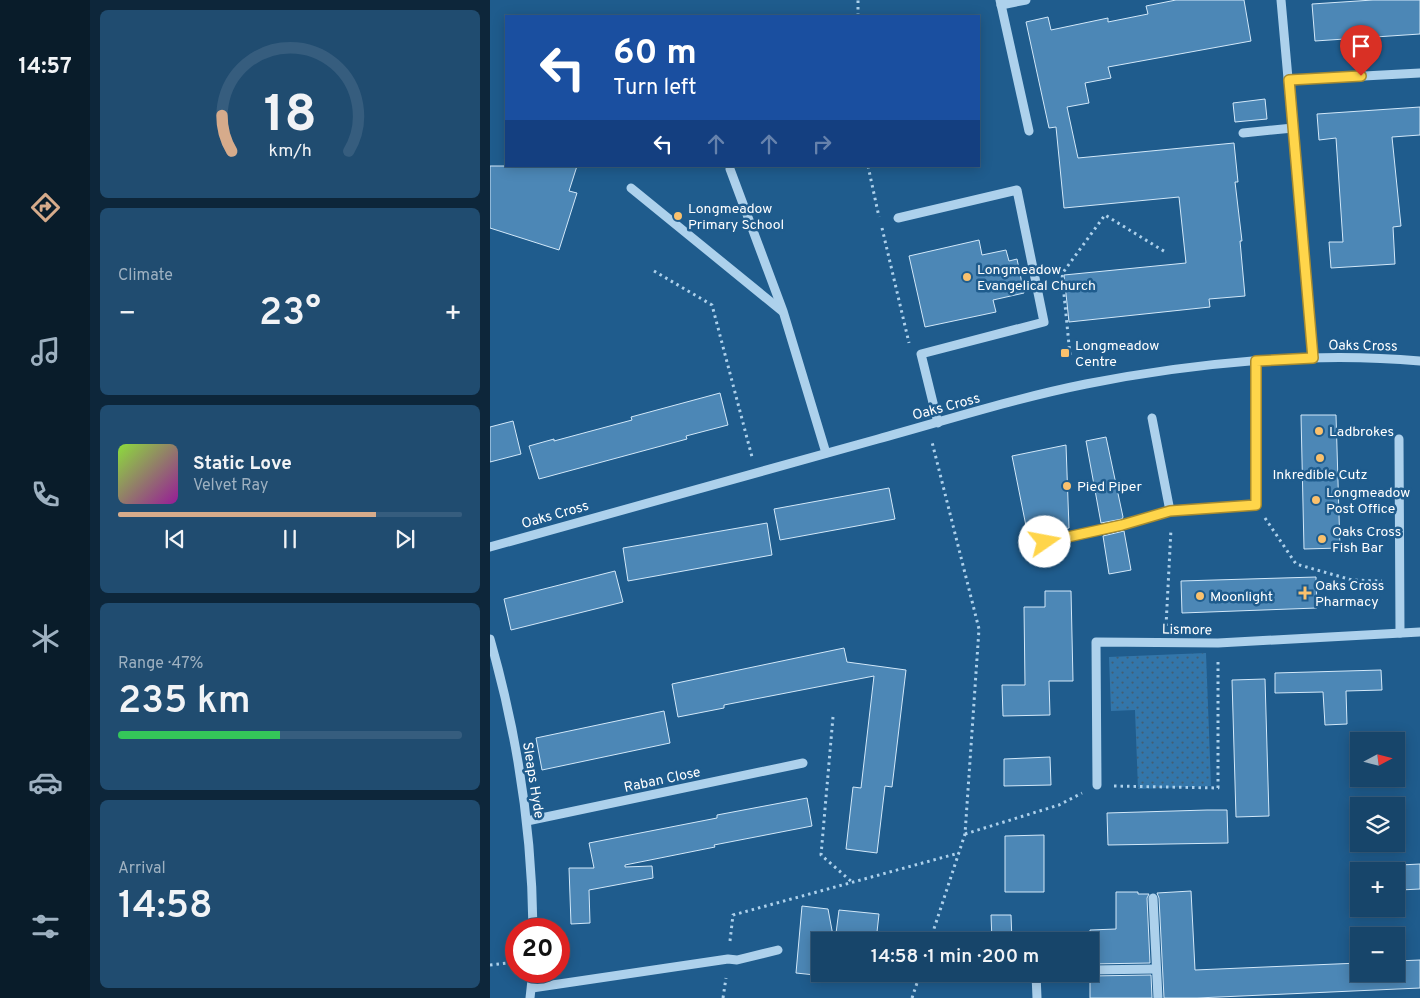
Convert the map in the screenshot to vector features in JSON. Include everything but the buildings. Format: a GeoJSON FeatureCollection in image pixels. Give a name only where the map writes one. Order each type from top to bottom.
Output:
{"type":"FeatureCollection","features":[{"type":"Feature","properties":{"kind":"street"},"geometry":{"type":"LineString","coordinates":[[1026,0],[1000,2],[1029,131]]}},
{"type":"Feature","properties":{"kind":"street"},"geometry":{"type":"LineString","coordinates":[[1282,0],[1313,358]]}},
{"type":"Feature","properties":{"kind":"street"},"geometry":{"type":"LineString","coordinates":[[1289,80],[1420,73]]}},
{"type":"Feature","properties":{"kind":"street"},"geometry":{"type":"LineString","coordinates":[[1243,133],[1293,128]]}},
{"type":"Feature","properties":{"kind":"street"},"geometry":{"type":"LineString","coordinates":[[730,169],[783,311],[826,453]]}},
{"type":"Feature","properties":{"kind":"street"},"geometry":{"type":"LineString","coordinates":[[631,188],[783,311]]}},
{"type":"Feature","properties":{"kind":"street"},"geometry":{"type":"LineString","coordinates":[[898,218],[1017,190],[1044,322],[921,354],[938,423]]}},
{"type":"Feature","properties":{"kind":"street","name":"Oaks Cross"},"geometry":{"type":"LineString","coordinates":[[490,547],[756,472],[1086,384],[1140,375],[1256,361],[1313,358],[1390,358],[1420,361]]}},
{"type":"Feature","properties":{"kind":"street"},"geometry":{"type":"LineString","coordinates":[[1045,542],[1122,525],[1171,511],[1256,505],[1256,361]]}},
{"type":"Feature","properties":{"kind":"street"},"geometry":{"type":"LineString","coordinates":[[1152,418],[1171,511]]}},
{"type":"Feature","properties":{"kind":"street"},"geometry":{"type":"LineString","coordinates":[[1399,439],[1400,633]]}},
{"type":"Feature","properties":{"kind":"street","name":"Lismore"},"geometry":{"type":"LineString","coordinates":[[1097,785],[1096,642],[1218,643],[1420,632]]}},
{"type":"Feature","properties":{"kind":"street","name":"Sleaps Hyde"},"geometry":{"type":"LineString","coordinates":[[490,639],[516,746],[527,820],[534,918]]}},
{"type":"Feature","properties":{"kind":"street","name":"Raban Close"},"geometry":{"type":"LineString","coordinates":[[527,820],[803,763]]}},
{"type":"Feature","properties":{"kind":"street"},"geometry":{"type":"LineString","coordinates":[[1153,898],[1158,998]]}},
{"type":"Feature","properties":{"kind":"street"},"geometry":{"type":"LineString","coordinates":[[532,988],[728,959],[737,960],[778,950]]}},
{"type":"Feature","properties":{"kind":"street"},"geometry":{"type":"LineString","coordinates":[[1099,970],[1156,969]]}},
{"type":"Feature","properties":{"kind":"street"},"geometry":{"type":"LineString","coordinates":[[1036,982],[1037,998]]}},
{"type":"Feature","properties":{"kind":"street"},"geometry":{"type":"LineString","coordinates":[[530,998],[532,983]]}},
{"type":"Feature","properties":{"kind":"path"},"geometry":{"type":"LineString","coordinates":[[858,0],[858,15]]}},
{"type":"Feature","properties":{"kind":"path"},"geometry":{"type":"LineString","coordinates":[[868,167],[910,348]]}},
{"type":"Feature","properties":{"kind":"path"},"geometry":{"type":"LineString","coordinates":[[1070,355],[1062,274],[1105,215],[1167,253]]}},
{"type":"Feature","properties":{"kind":"path"},"geometry":{"type":"LineString","coordinates":[[654,271],[712,305],[756,472]]}},
{"type":"Feature","properties":{"kind":"path"},"geometry":{"type":"LineString","coordinates":[[928,425],[979,629],[966,834],[933,932]]}},
{"type":"Feature","properties":{"kind":"path"},"geometry":{"type":"LineString","coordinates":[[1256,505],[1296,564],[1352,580],[1400,581]]}},
{"type":"Feature","properties":{"kind":"path"},"geometry":{"type":"LineString","coordinates":[[1165,642],[1171,511]]}},
{"type":"Feature","properties":{"kind":"path"},"geometry":{"type":"LineString","coordinates":[[966,834],[1059,805],[1097,785],[1218,788],[1218,643]]}},
{"type":"Feature","properties":{"kind":"path"},"geometry":{"type":"LineString","coordinates":[[833,718],[821,855],[852,882]]}},
{"type":"Feature","properties":{"kind":"path"},"geometry":{"type":"LineString","coordinates":[[723,998],[733,915],[959,852]]}},
{"type":"Feature","properties":{"kind":"path"},"geometry":{"type":"LineString","coordinates":[[490,965],[505,963]]}},
{"type":"Feature","properties":{"kind":"path"},"geometry":{"type":"LineString","coordinates":[[912,998],[917,982]]}},
{"type":"Feature","properties":{"kind":"shaded area"},"geometry":{"type":"Polygon","coordinates":[[[1206,653],[1211,786],[1138,789],[1135,710],[1111,711],[1109,657],[1206,653]]]}},
{"type":"Feature","properties":{"kind":"place","name":"Longmeadow Primary School"},"geometry":{"type":"Point","coordinates":[678,216]}},
{"type":"Feature","properties":{"kind":"place","name":"Longmeadow Evangelical Church"},"geometry":{"type":"Point","coordinates":[967,277]}},
{"type":"Feature","properties":{"kind":"place","name":"Longmeadow Centre"},"geometry":{"type":"Point","coordinates":[1065,353]}},
{"type":"Feature","properties":{"kind":"place","name":"Ladbrokes"},"geometry":{"type":"Point","coordinates":[1319,431]}},
{"type":"Feature","properties":{"kind":"place","name":"Inkredible Cutz"},"geometry":{"type":"Point","coordinates":[1320,458]}},
{"type":"Feature","properties":{"kind":"place","name":"Pied Piper"},"geometry":{"type":"Point","coordinates":[1067,486]}},
{"type":"Feature","properties":{"kind":"place","name":"Longmeadow Post Office"},"geometry":{"type":"Point","coordinates":[1316,500]}},
{"type":"Feature","properties":{"kind":"place","name":"Oaks Cross Fish Bar"},"geometry":{"type":"Point","coordinates":[1322,539]}},
{"type":"Feature","properties":{"kind":"place","name":"Oaks Cross Pharmacy"},"geometry":{"type":"Point","coordinates":[1305,593]}},
{"type":"Feature","properties":{"kind":"place","name":"Moonlight"},"geometry":{"type":"Point","coordinates":[1200,596]}},
{"type":"Feature","properties":{"kind":"route"},"geometry":{"type":"LineString","coordinates":[[1045,542],[1122,525],[1170,511],[1256,505],[1256,361],[1313,358],[1289,80],[1361,76]]}}]}
